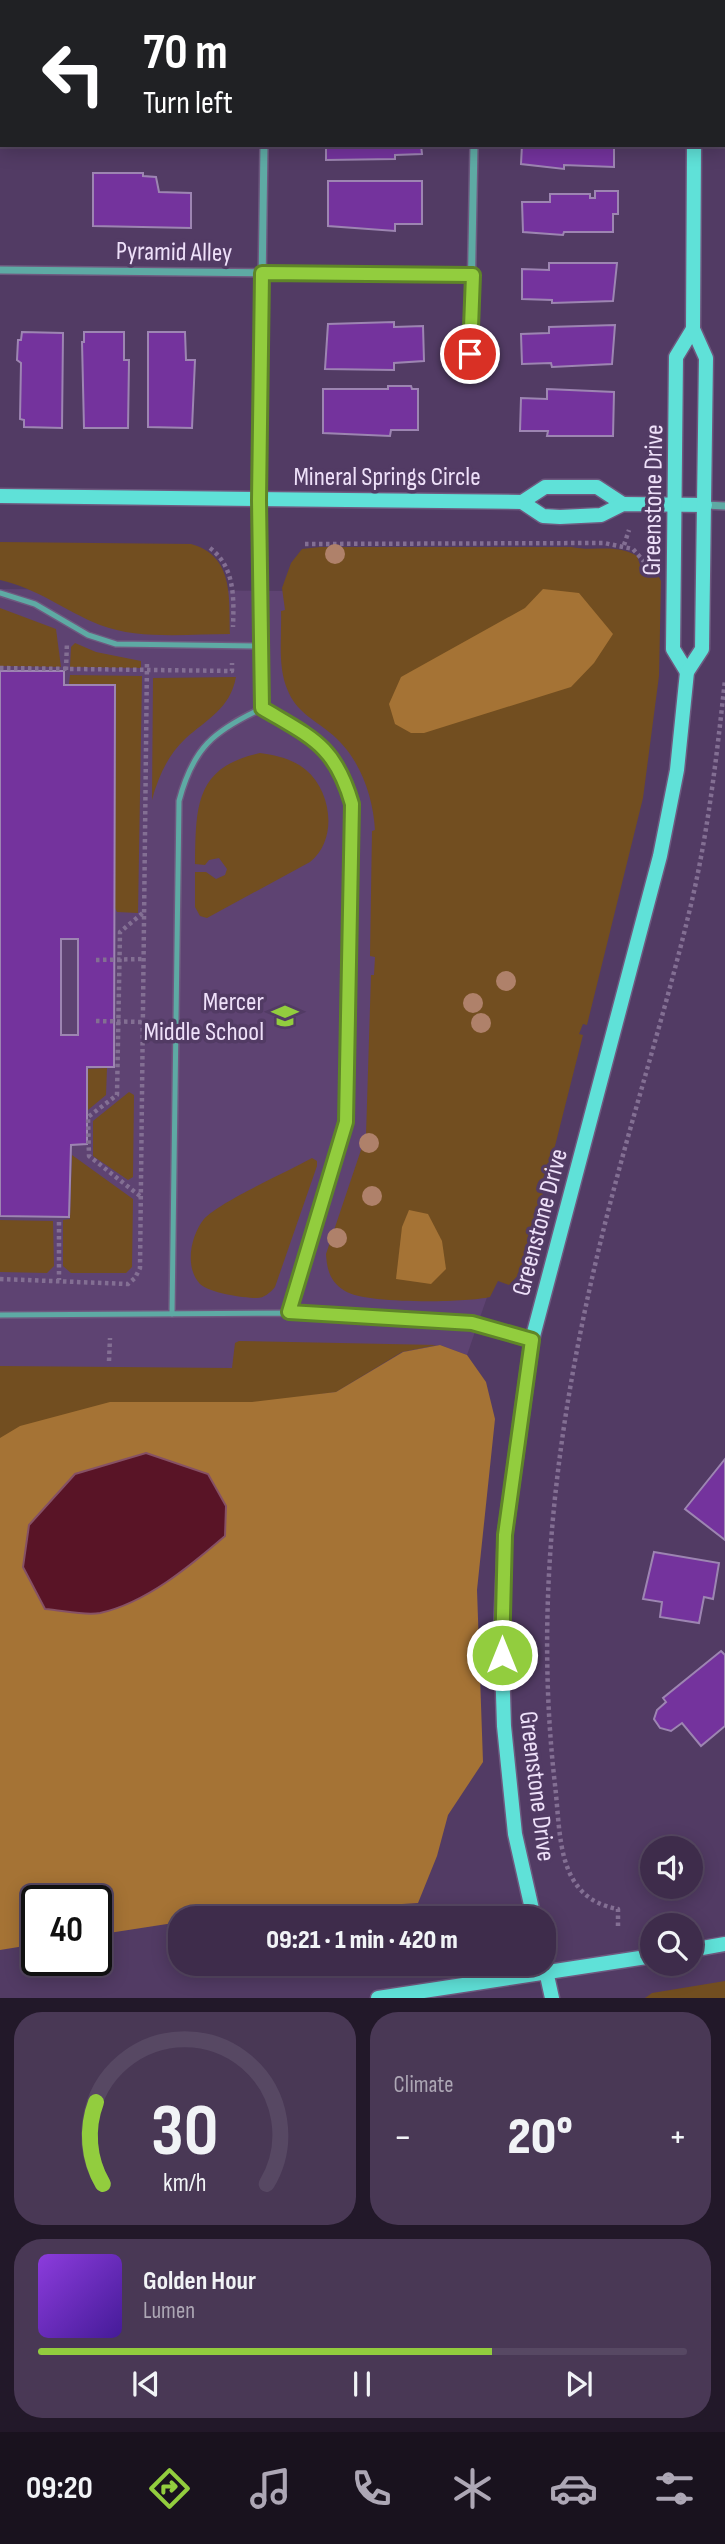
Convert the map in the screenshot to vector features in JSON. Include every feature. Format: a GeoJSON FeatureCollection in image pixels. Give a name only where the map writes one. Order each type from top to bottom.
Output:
{"type":"FeatureCollection","features":[{"type":"Feature","properties":{"kind":"street"},"geometry":{"type":"LineString","coordinates":[[259,500],[264,147]]}},
{"type":"Feature","properties":{"kind":"street"},"geometry":{"type":"LineString","coordinates":[[470,354],[474,147]]}},
{"type":"Feature","properties":{"kind":"street","name":"Greenstone Drive"},"geometry":{"type":"LineString","coordinates":[[531,1906],[515,1834],[504,1726],[501,1631],[505,1535],[532,1340],[657,869],[677,770],[687,672],[702,649],[706,358],[692,329],[694,147]]}},
{"type":"Feature","properties":{"kind":"street","name":"Pyramid Alley"},"geometry":{"type":"LineString","coordinates":[[0,270],[473,275]]}},
{"type":"Feature","properties":{"kind":"street","name":"Greenstone Drive"},"geometry":{"type":"LineString","coordinates":[[687,672],[673,649],[676,356],[692,329]]}},
{"type":"Feature","properties":{"kind":"street","name":"Mineral Springs Circle"},"geometry":{"type":"LineString","coordinates":[[522,502],[545,487],[597,487],[623,504]]}},
{"type":"Feature","properties":{"kind":"street","name":"Mineral Springs Circle"},"geometry":{"type":"LineString","coordinates":[[0,496],[522,502],[543,516],[560,517],[601,515],[623,504],[705,505]]}},
{"type":"Feature","properties":{"kind":"street"},"geometry":{"type":"LineString","coordinates":[[705,505],[725,506]]}},
{"type":"Feature","properties":{"kind":"street"},"geometry":{"type":"LineString","coordinates":[[703,1948],[725,1944]]}},
{"type":"Feature","properties":{"kind":"street"},"geometry":{"type":"LineString","coordinates":[[556,1965],[640,1957]]}},
{"type":"Feature","properties":{"kind":"street"},"geometry":{"type":"LineString","coordinates":[[378,1998],[493,1976]]}},
{"type":"Feature","properties":{"kind":"street"},"geometry":{"type":"LineString","coordinates":[[547,1976],[552,1998]]}},
{"type":"Feature","properties":{"kind":"lane"},"geometry":{"type":"LineString","coordinates":[[259,500],[262,708]]}},
{"type":"Feature","properties":{"kind":"lane"},"geometry":{"type":"LineString","coordinates":[[0,593],[35,604],[101,640],[147,646],[261,646]]}},
{"type":"Feature","properties":{"kind":"lane"},"geometry":{"type":"LineString","coordinates":[[262,708],[319,743],[333,758],[344,777],[352,804],[346,1122],[289,1312]]}},
{"type":"Feature","properties":{"kind":"lane"},"geometry":{"type":"LineString","coordinates":[[172,1314],[179,802],[187,771],[198,751],[230,723],[262,708]]}},
{"type":"Feature","properties":{"kind":"lane"},"geometry":{"type":"LineString","coordinates":[[0,1315],[289,1312],[472,1323],[532,1340]]}},
{"type":"Feature","properties":{"kind":"path"},"geometry":{"type":"LineString","coordinates":[[625,545],[629,530]]}},
{"type":"Feature","properties":{"kind":"path"},"geometry":{"type":"LineString","coordinates":[[305,544],[625,545],[638,553],[647,565]]}},
{"type":"Feature","properties":{"kind":"path"},"geometry":{"type":"LineString","coordinates":[[210,548],[219,555],[234,594],[233,632]]}},
{"type":"Feature","properties":{"kind":"path"},"geometry":{"type":"LineString","coordinates":[[0,1279],[128,1284],[135,1279],[140,1268],[147,646]]}},
{"type":"Feature","properties":{"kind":"path"},"geometry":{"type":"LineString","coordinates":[[0,668],[232,671],[233,663]]}},
{"type":"Feature","properties":{"kind":"path"},"geometry":{"type":"LineString","coordinates":[[618,1926],[618,1909],[600,1906],[577,1889],[564,1861],[550,1716],[549,1550],[558,1453],[573,1366],[600,1243],[693,897],[710,809],[725,680]]}},
{"type":"Feature","properties":{"kind":"path"},"geometry":{"type":"LineString","coordinates":[[141,1196],[89,1156],[88,1117],[117,1095],[120,932],[145,911]]}},
{"type":"Feature","properties":{"kind":"path"},"geometry":{"type":"LineString","coordinates":[[96,960],[144,959]]}},
{"type":"Feature","properties":{"kind":"path"},"geometry":{"type":"LineString","coordinates":[[96,1021],[143,1022]]}},
{"type":"Feature","properties":{"kind":"path"},"geometry":{"type":"LineString","coordinates":[[58,1222],[59,1280]]}},
{"type":"Feature","properties":{"kind":"path"},"geometry":{"type":"LineString","coordinates":[[108,1284],[108,1293]]}},
{"type":"Feature","properties":{"kind":"path"},"geometry":{"type":"LineString","coordinates":[[109,1361],[110,1338]]}},
{"type":"Feature","properties":{"kind":"shaded area"},"geometry":{"type":"Polygon","coordinates":[[[0,542],[191,544],[205,550],[222,568],[229,592],[230,634],[131,633],[100,625],[26,588],[0,580],[0,542]]]}},
{"type":"Feature","properties":{"kind":"shaded area"},"geometry":{"type":"Polygon","coordinates":[[[302,549],[613,549],[637,556],[643,574],[652,568],[661,572],[658,575],[661,581],[659,676],[643,798],[587,1025],[583,1024],[579,1034],[583,1035],[529,1249],[522,1271],[509,1285],[498,1281],[490,1297],[415,1301],[356,1295],[336,1284],[327,1265],[326,1254],[366,1135],[371,975],[374,975],[375,957],[370,956],[372,831],[375,830],[363,776],[349,752],[340,741],[296,704],[291,698],[282,672],[281,611],[285,610],[282,588],[291,563],[302,549]]]}},
{"type":"Feature","properties":{"kind":"shaded area","name":"Mercer Middle School"},"geometry":{"type":"Polygon","coordinates":[[[0,589],[579,593],[494,1277],[467,1355],[440,1345],[403,1352],[0,1402],[0,589]]]}},
{"type":"Feature","properties":{"kind":"shaded area"},"geometry":{"type":"Polygon","coordinates":[[[543,589],[579,593],[613,634],[594,663],[571,687],[424,733],[411,733],[395,724],[389,704],[401,677],[525,608],[543,589]]]}},
{"type":"Feature","properties":{"kind":"shaded area"},"geometry":{"type":"Polygon","coordinates":[[[0,608],[56,629],[61,667],[0,666],[0,608]]]}},
{"type":"Feature","properties":{"kind":"shaded area"},"geometry":{"type":"Polygon","coordinates":[[[75,643],[96,652],[141,661],[141,668],[70,667],[71,647],[75,643]]]}},
{"type":"Feature","properties":{"kind":"shaded area"},"geometry":{"type":"Polygon","coordinates":[[[70,675],[142,676],[138,913],[117,912],[114,906],[116,685],[69,684],[70,675]]]}},
{"type":"Feature","properties":{"kind":"shaded area"},"geometry":{"type":"Polygon","coordinates":[[[236,677],[223,705],[185,739],[169,759],[152,800],[153,678],[236,677]]]}},
{"type":"Feature","properties":{"kind":"shaded area"},"geometry":{"type":"Polygon","coordinates":[[[260,753],[296,763],[315,779],[326,803],[328,829],[325,841],[310,862],[207,918],[200,916],[195,907],[195,872],[206,872],[216,879],[225,875],[227,869],[219,858],[209,860],[205,865],[195,864],[196,825],[203,793],[222,768],[238,759],[260,753]]]}},
{"type":"Feature","properties":{"kind":"shaded area"},"geometry":{"type":"Polygon","coordinates":[[[107,1068],[106,1095],[88,1110],[88,1069],[107,1068]]]}},
{"type":"Feature","properties":{"kind":"shaded area"},"geometry":{"type":"Polygon","coordinates":[[[129,1092],[134,1095],[133,1177],[128,1180],[93,1156],[93,1121],[129,1092]]]}},
{"type":"Feature","properties":{"kind":"shaded area"},"geometry":{"type":"Polygon","coordinates":[[[72,1155],[133,1199],[132,1267],[126,1273],[71,1273],[63,1266],[63,1220],[70,1219],[72,1155]]]}},
{"type":"Feature","properties":{"kind":"shaded area"},"geometry":{"type":"Polygon","coordinates":[[[312,1158],[317,1161],[317,1166],[275,1287],[267,1295],[251,1298],[219,1292],[200,1284],[192,1269],[191,1251],[204,1219],[239,1195],[312,1158]]]}},
{"type":"Feature","properties":{"kind":"shaded area"},"geometry":{"type":"Polygon","coordinates":[[[409,1210],[428,1214],[442,1241],[446,1269],[431,1284],[396,1279],[402,1227],[409,1210]]]}},
{"type":"Feature","properties":{"kind":"shaded area"},"geometry":{"type":"Polygon","coordinates":[[[0,1220],[53,1221],[54,1266],[47,1273],[0,1272],[0,1220]]]}},
{"type":"Feature","properties":{"kind":"shaded area"},"geometry":{"type":"Polygon","coordinates":[[[235,1343],[437,1345],[402,1352],[336,1392],[0,1439],[0,1366],[232,1368],[235,1343]]]}},
{"type":"Feature","properties":{"kind":"shaded area"},"geometry":{"type":"Polygon","coordinates":[[[440,1345],[467,1355],[486,1382],[495,1419],[477,1590],[483,1762],[448,1815],[437,1856],[418,1903],[370,1906],[168,1906],[168,1924],[112,1933],[112,1885],[21,1885],[21,1947],[0,1950],[0,1438],[20,1426],[110,1402],[252,1402],[336,1392],[403,1352],[440,1345]]]}},
{"type":"Feature","properties":{"kind":"shaded area"},"geometry":{"type":"Polygon","coordinates":[[[146,1453],[208,1474],[226,1506],[225,1536],[167,1582],[117,1608],[94,1614],[45,1609],[23,1567],[29,1525],[75,1474],[146,1453]]]}},
{"type":"Feature","properties":{"kind":"shaded area"},"geometry":{"type":"Polygon","coordinates":[[[725,1981],[725,1998],[645,1998],[652,1993],[725,1981]]]}},
{"type":"Feature","properties":{"kind":"building"},"geometry":{"type":"Polygon","coordinates":[[[326,147],[421,147],[422,154],[395,155],[395,159],[326,160],[326,147]]]}},
{"type":"Feature","properties":{"kind":"building"},"geometry":{"type":"Polygon","coordinates":[[[522,147],[614,147],[614,167],[564,165],[564,169],[521,164],[522,147]]]}},
{"type":"Feature","properties":{"kind":"building"},"geometry":{"type":"Polygon","coordinates":[[[93,173],[143,173],[143,176],[156,177],[159,192],[191,193],[191,228],[93,226],[93,173]]]}},
{"type":"Feature","properties":{"kind":"building"},"geometry":{"type":"Polygon","coordinates":[[[328,181],[422,181],[422,224],[395,224],[395,231],[328,226],[328,181]]]}},
{"type":"Feature","properties":{"kind":"building"},"geometry":{"type":"Polygon","coordinates":[[[595,191],[618,191],[618,214],[613,214],[613,232],[564,232],[563,235],[523,232],[522,202],[550,202],[550,194],[590,194],[590,198],[595,198],[595,191]]]}},
{"type":"Feature","properties":{"kind":"building"},"geometry":{"type":"Polygon","coordinates":[[[549,263],[617,263],[613,301],[552,303],[552,300],[522,299],[522,269],[549,270],[549,263]]]}},
{"type":"Feature","properties":{"kind":"building"},"geometry":{"type":"Polygon","coordinates":[[[394,322],[394,327],[423,326],[424,361],[394,363],[394,370],[325,369],[328,324],[394,322]]]}},
{"type":"Feature","properties":{"kind":"building"},"geometry":{"type":"Polygon","coordinates":[[[615,325],[612,364],[552,367],[551,363],[522,364],[521,334],[549,333],[549,327],[615,325]]]}},
{"type":"Feature","properties":{"kind":"building"},"geometry":{"type":"Polygon","coordinates":[[[22,332],[63,333],[62,428],[24,427],[24,420],[20,419],[21,363],[17,360],[18,340],[21,340],[22,332]]]}},
{"type":"Feature","properties":{"kind":"building"},"geometry":{"type":"Polygon","coordinates":[[[84,332],[124,332],[124,360],[129,360],[128,428],[84,428],[84,332]]]}},
{"type":"Feature","properties":{"kind":"building"},"geometry":{"type":"Polygon","coordinates":[[[148,332],[185,332],[186,360],[195,360],[192,428],[148,427],[148,332]]]}},
{"type":"Feature","properties":{"kind":"building"},"geometry":{"type":"Polygon","coordinates":[[[388,386],[411,386],[412,389],[418,389],[418,430],[391,430],[390,436],[323,433],[323,389],[388,389],[388,386]]]}},
{"type":"Feature","properties":{"kind":"building"},"geometry":{"type":"Polygon","coordinates":[[[547,389],[614,392],[613,436],[547,436],[548,431],[520,431],[521,398],[547,399],[547,389]]]}},
{"type":"Feature","properties":{"kind":"building","name":"Mercer Middle School"},"geometry":{"type":"Polygon","coordinates":[[[0,671],[64,671],[64,685],[115,685],[114,1067],[87,1067],[87,1144],[71,1145],[69,1217],[0,1216],[0,671]],[[61,939],[61,1035],[78,1035],[78,939],[61,939]]]}},
{"type":"Feature","properties":{"kind":"building"},"geometry":{"type":"Polygon","coordinates":[[[725,1459],[725,1540],[685,1509],[725,1459]]]}},
{"type":"Feature","properties":{"kind":"building"},"geometry":{"type":"Polygon","coordinates":[[[654,1552],[719,1563],[713,1599],[704,1597],[699,1623],[660,1617],[662,1602],[643,1599],[654,1552]]]}},
{"type":"Feature","properties":{"kind":"building"},"geometry":{"type":"Polygon","coordinates":[[[721,1651],[725,1655],[725,1726],[701,1746],[682,1723],[671,1731],[660,1728],[654,1719],[657,1710],[666,1702],[663,1698],[721,1651]]]}},
{"type":"Feature","properties":{"kind":"place","name":"Mercer Middle School"},"geometry":{"type":"Point","coordinates":[285,1016]}},
{"type":"Feature","properties":{"kind":"route"},"geometry":{"type":"LineString","coordinates":[[470,354],[473,275],[262,273],[259,500],[262,708],[319,743],[333,758],[344,777],[352,804],[346,1122],[342,1145],[289,1312],[472,1323],[532,1340],[505,1535],[502,1655]]}}]}
